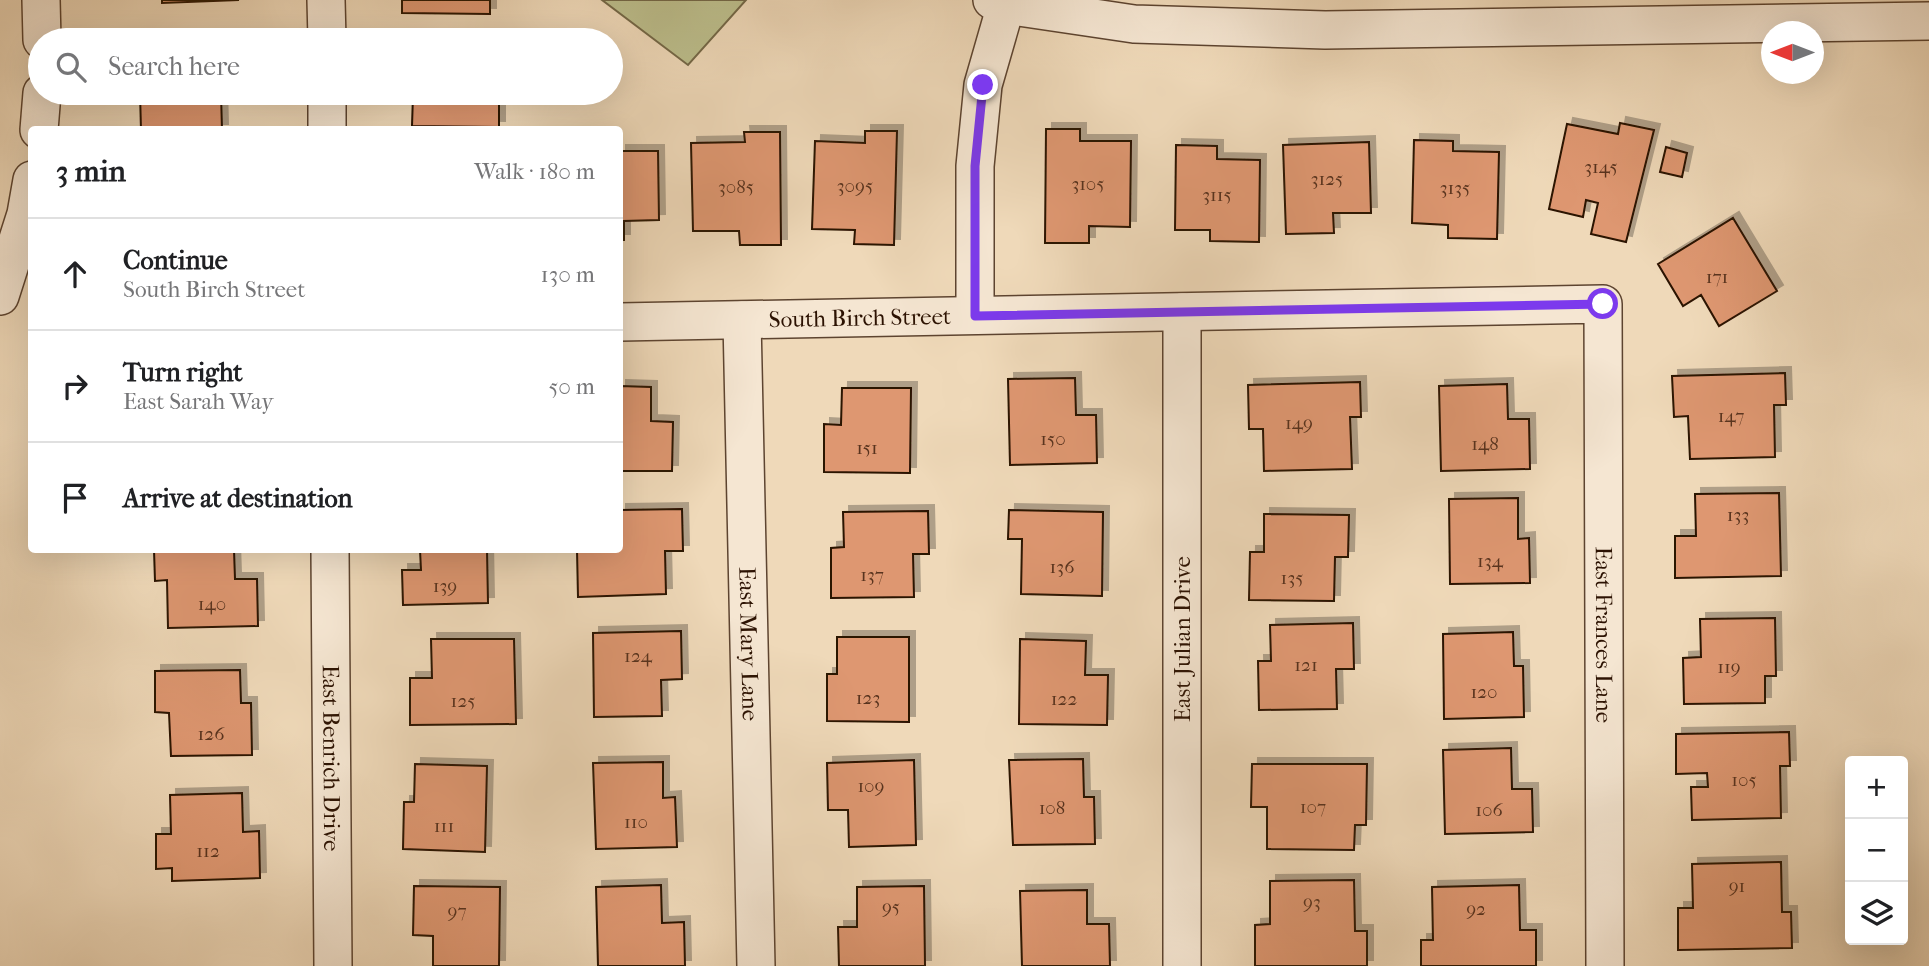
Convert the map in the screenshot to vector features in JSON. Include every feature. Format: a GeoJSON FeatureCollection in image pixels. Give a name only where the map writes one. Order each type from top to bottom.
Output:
{"type":"FeatureCollection","features":[{"type":"Feature","properties":{"kind":"street"},"geometry":{"type":"LineString","coordinates":[[41,0],[42,28]]}},
{"type":"Feature","properties":{"kind":"street"},"geometry":{"type":"LineString","coordinates":[[326,0],[327,28]]}},
{"type":"Feature","properties":{"kind":"street"},"geometry":{"type":"LineString","coordinates":[[975,316],[975,166],[983,85],[999,2],[1134,24],[1325,30],[1388,14],[1929,21]]}},
{"type":"Feature","properties":{"kind":"street"},"geometry":{"type":"LineString","coordinates":[[39,126],[41,105]]}},
{"type":"Feature","properties":{"kind":"street"},"geometry":{"type":"LineString","coordinates":[[327,105],[327,126]]}},
{"type":"Feature","properties":{"kind":"street"},"geometry":{"type":"LineString","coordinates":[[0,296],[28,203]]}},
{"type":"Feature","properties":{"kind":"street","name":"South Birch Street"},"geometry":{"type":"LineString","coordinates":[[623,322],[1603,304]]}},
{"type":"Feature","properties":{"kind":"street","name":"East Frances Lane"},"geometry":{"type":"LineString","coordinates":[[1603,304],[1605,966]]}},
{"type":"Feature","properties":{"kind":"street","name":"East Julian Drive"},"geometry":{"type":"LineString","coordinates":[[1182,312],[1182,966]]}},
{"type":"Feature","properties":{"kind":"street","name":"East Mary Lane"},"geometry":{"type":"LineString","coordinates":[[742,320],[756,966]]}},
{"type":"Feature","properties":{"kind":"street","name":"East Benrich Drive"},"geometry":{"type":"LineString","coordinates":[[330,553],[333,966]]}},
{"type":"Feature","properties":{"kind":"green space"},"geometry":{"type":"Polygon","coordinates":[[[602,0],[746,0],[688,65],[602,0]]]}},
{"type":"Feature","properties":{"kind":"building"},"geometry":{"type":"Polygon","coordinates":[[[162,0],[239,0],[162,3],[162,0]]]}},
{"type":"Feature","properties":{"kind":"building"},"geometry":{"type":"Polygon","coordinates":[[[402,0],[490,0],[490,14],[402,13],[402,0]]]}},
{"type":"Feature","properties":{"kind":"building"},"geometry":{"type":"Polygon","coordinates":[[[140,105],[221,105],[222,126],[141,126],[140,105]]]}},
{"type":"Feature","properties":{"kind":"building"},"geometry":{"type":"Polygon","coordinates":[[[413,105],[499,105],[499,126],[412,126],[413,105]]]}},
{"type":"Feature","properties":{"kind":"building"},"geometry":{"type":"Polygon","coordinates":[[[1620,123],[1654,130],[1626,242],[1591,234],[1598,203],[1586,200],[1583,217],[1549,209],[1567,124],[1618,134],[1620,123]]]}},
{"type":"Feature","properties":{"kind":"building"},"geometry":{"type":"Polygon","coordinates":[[[1046,129],[1080,129],[1080,141],[1131,141],[1130,227],[1089,226],[1089,243],[1045,243],[1046,129]]]}},
{"type":"Feature","properties":{"kind":"building"},"geometry":{"type":"Polygon","coordinates":[[[865,131],[897,131],[894,245],[854,244],[855,230],[812,229],[815,141],[865,143],[865,131]]]}},
{"type":"Feature","properties":{"kind":"building"},"geometry":{"type":"Polygon","coordinates":[[[744,132],[780,132],[781,245],[740,245],[739,231],[693,231],[691,143],[745,142],[744,132]]]}},
{"type":"Feature","properties":{"kind":"building"},"geometry":{"type":"Polygon","coordinates":[[[1414,140],[1453,141],[1453,151],[1499,152],[1497,239],[1448,238],[1448,225],[1412,223],[1414,140]]]}},
{"type":"Feature","properties":{"kind":"building"},"geometry":{"type":"Polygon","coordinates":[[[1369,142],[1371,213],[1333,213],[1334,233],[1286,234],[1283,145],[1369,142]]]}},
{"type":"Feature","properties":{"kind":"building"},"geometry":{"type":"Polygon","coordinates":[[[1176,145],[1217,146],[1217,159],[1260,160],[1259,242],[1210,241],[1210,230],[1175,230],[1176,145]]]}},
{"type":"Feature","properties":{"kind":"building"},"geometry":{"type":"Polygon","coordinates":[[[1666,147],[1687,153],[1682,177],[1660,172],[1666,147]]]}},
{"type":"Feature","properties":{"kind":"building"},"geometry":{"type":"Polygon","coordinates":[[[623,151],[658,151],[659,220],[624,221],[624,240],[623,151]]]}},
{"type":"Feature","properties":{"kind":"building"},"geometry":{"type":"Polygon","coordinates":[[[1733,218],[1777,291],[1719,326],[1701,295],[1683,306],[1658,264],[1733,218]]]}},
{"type":"Feature","properties":{"kind":"building"},"geometry":{"type":"Polygon","coordinates":[[[1785,373],[1786,405],[1774,405],[1775,457],[1690,459],[1688,416],[1674,417],[1672,376],[1785,373]]]}},
{"type":"Feature","properties":{"kind":"building"},"geometry":{"type":"Polygon","coordinates":[[[1075,378],[1076,415],[1096,415],[1097,463],[1010,465],[1008,379],[1075,378]]]}},
{"type":"Feature","properties":{"kind":"building"},"geometry":{"type":"Polygon","coordinates":[[[1360,382],[1361,417],[1350,417],[1352,469],[1264,471],[1263,429],[1249,429],[1248,385],[1360,382]]]}},
{"type":"Feature","properties":{"kind":"building"},"geometry":{"type":"Polygon","coordinates":[[[1507,384],[1508,419],[1529,419],[1530,469],[1441,471],[1439,386],[1507,384]]]}},
{"type":"Feature","properties":{"kind":"building"},"geometry":{"type":"Polygon","coordinates":[[[623,386],[651,387],[651,421],[673,422],[672,471],[623,471],[623,386]]]}},
{"type":"Feature","properties":{"kind":"building"},"geometry":{"type":"Polygon","coordinates":[[[842,388],[911,388],[910,473],[824,472],[824,424],[841,425],[842,388]]]}},
{"type":"Feature","properties":{"kind":"building"},"geometry":{"type":"Polygon","coordinates":[[[1779,493],[1781,576],[1675,578],[1675,536],[1696,536],[1695,494],[1779,493]]]}},
{"type":"Feature","properties":{"kind":"building"},"geometry":{"type":"Polygon","coordinates":[[[1518,498],[1518,539],[1529,538],[1530,583],[1450,584],[1449,499],[1518,498]]]}},
{"type":"Feature","properties":{"kind":"building"},"geometry":{"type":"Polygon","coordinates":[[[682,509],[683,551],[665,551],[666,594],[578,597],[577,553],[623,553],[623,510],[682,509]]]}},
{"type":"Feature","properties":{"kind":"building"},"geometry":{"type":"Polygon","coordinates":[[[1009,510],[1103,512],[1102,596],[1021,594],[1022,539],[1008,539],[1009,510]]]}},
{"type":"Feature","properties":{"kind":"building"},"geometry":{"type":"Polygon","coordinates":[[[928,511],[929,554],[913,554],[914,597],[831,598],[831,548],[844,547],[843,512],[928,511]]]}},
{"type":"Feature","properties":{"kind":"building"},"geometry":{"type":"Polygon","coordinates":[[[1264,514],[1349,515],[1348,557],[1335,557],[1334,601],[1249,600],[1250,552],[1264,552],[1264,514]]]}},
{"type":"Feature","properties":{"kind":"building"},"geometry":{"type":"Polygon","coordinates":[[[154,553],[234,553],[235,579],[257,579],[258,626],[168,628],[167,580],[155,581],[154,553]]]}},
{"type":"Feature","properties":{"kind":"building"},"geometry":{"type":"Polygon","coordinates":[[[420,553],[487,553],[488,603],[403,605],[402,570],[421,570],[420,553]]]}},
{"type":"Feature","properties":{"kind":"building"},"geometry":{"type":"Polygon","coordinates":[[[1775,618],[1776,676],[1765,676],[1765,703],[1684,704],[1683,658],[1701,657],[1700,619],[1775,618]]]}},
{"type":"Feature","properties":{"kind":"building"},"geometry":{"type":"Polygon","coordinates":[[[1353,623],[1354,669],[1336,669],[1337,709],[1259,710],[1258,661],[1271,661],[1270,625],[1353,623]]]}},
{"type":"Feature","properties":{"kind":"building"},"geometry":{"type":"Polygon","coordinates":[[[681,631],[682,679],[661,680],[662,716],[594,717],[593,633],[681,631]]]}},
{"type":"Feature","properties":{"kind":"building"},"geometry":{"type":"Polygon","coordinates":[[[1513,632],[1514,666],[1523,666],[1524,717],[1444,719],[1443,634],[1513,632]]]}},
{"type":"Feature","properties":{"kind":"building"},"geometry":{"type":"Polygon","coordinates":[[[837,637],[909,637],[909,722],[827,721],[827,674],[837,674],[837,637]]]}},
{"type":"Feature","properties":{"kind":"building"},"geometry":{"type":"Polygon","coordinates":[[[431,639],[514,639],[516,724],[410,725],[410,678],[432,678],[431,639]]]}},
{"type":"Feature","properties":{"kind":"building"},"geometry":{"type":"Polygon","coordinates":[[[1020,639],[1086,641],[1085,675],[1108,675],[1107,725],[1019,724],[1020,639]]]}},
{"type":"Feature","properties":{"kind":"building"},"geometry":{"type":"Polygon","coordinates":[[[240,670],[241,703],[251,703],[252,755],[171,756],[169,713],[155,712],[155,671],[240,670]]]}},
{"type":"Feature","properties":{"kind":"building"},"geometry":{"type":"Polygon","coordinates":[[[1789,732],[1790,766],[1780,766],[1781,818],[1692,820],[1691,787],[1708,787],[1707,773],[1676,774],[1676,734],[1789,732]]]}},
{"type":"Feature","properties":{"kind":"building"},"geometry":{"type":"Polygon","coordinates":[[[1511,748],[1512,789],[1532,789],[1533,832],[1445,834],[1443,750],[1511,748]]]}},
{"type":"Feature","properties":{"kind":"building"},"geometry":{"type":"Polygon","coordinates":[[[1083,759],[1084,797],[1094,797],[1095,844],[1013,845],[1009,760],[1083,759]]]}},
{"type":"Feature","properties":{"kind":"building"},"geometry":{"type":"Polygon","coordinates":[[[914,760],[916,845],[849,847],[848,810],[828,810],[827,763],[914,760]]]}},
{"type":"Feature","properties":{"kind":"building"},"geometry":{"type":"Polygon","coordinates":[[[663,762],[663,798],[675,797],[677,847],[596,849],[593,763],[663,762]]]}},
{"type":"Feature","properties":{"kind":"building"},"geometry":{"type":"Polygon","coordinates":[[[415,764],[487,766],[485,852],[403,849],[404,802],[414,802],[415,764]]]}},
{"type":"Feature","properties":{"kind":"building"},"geometry":{"type":"Polygon","coordinates":[[[1252,764],[1367,764],[1366,825],[1355,825],[1354,850],[1267,849],[1267,807],[1251,807],[1252,764]]]}},
{"type":"Feature","properties":{"kind":"building"},"geometry":{"type":"Polygon","coordinates":[[[242,793],[243,832],[259,831],[260,878],[172,881],[172,868],[156,869],[156,834],[171,834],[170,795],[242,793]]]}},
{"type":"Feature","properties":{"kind":"building"},"geometry":{"type":"Polygon","coordinates":[[[1781,862],[1782,912],[1791,912],[1792,948],[1678,950],[1678,908],[1693,908],[1692,864],[1781,862]]]}},
{"type":"Feature","properties":{"kind":"building"},"geometry":{"type":"Polygon","coordinates":[[[1354,880],[1355,931],[1367,931],[1367,966],[1255,966],[1255,925],[1270,924],[1270,881],[1354,880]]]}},
{"type":"Feature","properties":{"kind":"building"},"geometry":{"type":"Polygon","coordinates":[[[661,885],[662,923],[684,922],[685,966],[598,966],[596,887],[661,885]]]}},
{"type":"Feature","properties":{"kind":"building"},"geometry":{"type":"Polygon","coordinates":[[[1519,885],[1520,930],[1536,930],[1536,966],[1421,966],[1421,940],[1433,940],[1432,887],[1519,885]]]}},
{"type":"Feature","properties":{"kind":"building"},"geometry":{"type":"Polygon","coordinates":[[[414,886],[500,887],[499,966],[433,966],[433,936],[413,935],[414,886]]]}},
{"type":"Feature","properties":{"kind":"building"},"geometry":{"type":"Polygon","coordinates":[[[924,886],[925,966],[839,966],[838,927],[857,927],[857,887],[924,886]]]}},
{"type":"Feature","properties":{"kind":"building"},"geometry":{"type":"Polygon","coordinates":[[[1087,890],[1087,924],[1109,924],[1110,966],[1022,966],[1020,891],[1087,890]]]}},
{"type":"Feature","properties":{"kind":"route"},"geometry":{"type":"LineString","coordinates":[[983,85],[975,166],[975,316],[1603,304]]}}]}
